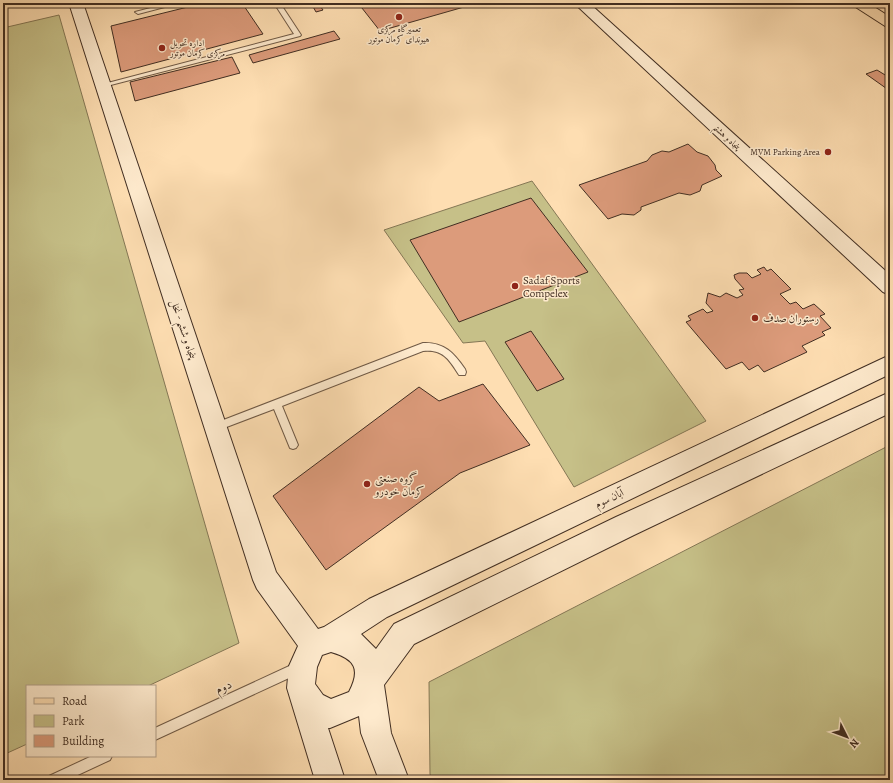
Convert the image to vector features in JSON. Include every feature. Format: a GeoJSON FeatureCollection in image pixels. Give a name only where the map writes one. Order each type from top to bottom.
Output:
{"type":"FeatureCollection","features":[{"type":"Feature","properties":{"kind":"main road"},"geometry":{"type":"LineString","coordinates":[[859,3],[890,23]]}},
{"type":"Feature","properties":{"kind":"street","name":"پنجاه و ششم - نخل"},"geometry":{"type":"LineString","coordinates":[[76,3],[266,580],[312,659],[330,780]]}},
{"type":"Feature","properties":{"kind":"street","name":"پنجاه و هشتم"},"geometry":{"type":"LineString","coordinates":[[581,3],[890,287]]}},
{"type":"Feature","properties":{"kind":"street","name":"آبان سوم"},"geometry":{"type":"LineString","coordinates":[[312,659],[378,608],[890,364]]}},
{"type":"Feature","properties":{"kind":"street"},"geometry":{"type":"LineString","coordinates":[[394,780],[376,732],[369,682],[367,660],[354,645],[312,659],[312,705],[330,714],[359,702],[369,682],[404,634],[625,526],[890,402]]}},
{"type":"Feature","properties":{"kind":"lane"},"geometry":{"type":"LineString","coordinates":[[138,12],[177,3]]}},
{"type":"Feature","properties":{"kind":"lane"},"geometry":{"type":"LineString","coordinates":[[103,85],[298,35],[277,3]]}},
{"type":"Feature","properties":{"kind":"lane"},"geometry":{"type":"LineString","coordinates":[[216,427],[424,346],[431,346],[444,350],[454,360],[462,372]]}},
{"type":"Feature","properties":{"kind":"lane"},"geometry":{"type":"LineString","coordinates":[[276,403],[292,445]]}},
{"type":"Feature","properties":{"kind":"lane","name":"دوم"},"geometry":{"type":"LineString","coordinates":[[156,734],[312,659]]}},
{"type":"Feature","properties":{"kind":"lane"},"geometry":{"type":"LineString","coordinates":[[54,780],[104,757]]}},
{"type":"Feature","properties":{"kind":"green space"},"geometry":{"type":"Polygon","coordinates":[[[59,15],[239,643],[150,685],[26,685],[26,744],[3,755],[3,28],[59,15]]]}},
{"type":"Feature","properties":{"kind":"green space","name":"Sadaf Sports Compelex"},"geometry":{"type":"Polygon","coordinates":[[[532,181],[706,421],[574,487],[485,341],[463,343],[384,230],[532,181]]]}},
{"type":"Feature","properties":{"kind":"green space"},"geometry":{"type":"Polygon","coordinates":[[[890,445],[890,780],[432,780],[430,774],[429,682],[890,445]]]}},
{"type":"Feature","properties":{"kind":"building","name":"اداره تحویل مرکزی کرمان موتور"},"geometry":{"type":"Polygon","coordinates":[[[204,3],[242,3],[263,34],[121,72],[111,26],[204,3]]]}},
{"type":"Feature","properties":{"kind":"building"},"geometry":{"type":"Polygon","coordinates":[[[311,3],[318,3],[323,10],[316,12],[311,3]]]}},
{"type":"Feature","properties":{"kind":"building","name":"تعمیرگاه مرکزی هیوندای کرمان موتور"},"geometry":{"type":"Polygon","coordinates":[[[358,3],[478,3],[380,31],[358,3]]]}},
{"type":"Feature","properties":{"kind":"building"},"geometry":{"type":"Polygon","coordinates":[[[334,31],[340,39],[253,63],[249,55],[334,31]]]}},
{"type":"Feature","properties":{"kind":"building"},"geometry":{"type":"Polygon","coordinates":[[[232,57],[240,73],[135,101],[130,82],[232,57]]]}},
{"type":"Feature","properties":{"kind":"building"},"geometry":{"type":"Polygon","coordinates":[[[877,70],[890,78],[890,91],[866,74],[877,70]]]}},
{"type":"Feature","properties":{"kind":"building"},"geometry":{"type":"Polygon","coordinates":[[[688,144],[697,152],[708,156],[715,165],[716,170],[722,176],[702,185],[700,191],[690,195],[679,193],[641,207],[641,210],[634,215],[622,214],[608,219],[579,185],[647,161],[652,155],[662,151],[669,152],[688,144]]]}},
{"type":"Feature","properties":{"kind":"building"},"geometry":{"type":"Polygon","coordinates":[[[531,198],[588,272],[459,322],[410,240],[531,198]]]}},
{"type":"Feature","properties":{"kind":"building","name":"رستوران صدف"},"geometry":{"type":"Polygon","coordinates":[[[764,267],[767,271],[771,269],[791,289],[780,294],[790,304],[796,302],[803,309],[814,304],[825,314],[820,316],[831,328],[822,332],[825,335],[802,346],[807,352],[764,372],[758,365],[749,370],[742,362],[726,369],[686,322],[691,320],[688,316],[703,309],[707,313],[713,311],[706,303],[708,293],[720,297],[726,293],[737,298],[743,295],[739,290],[744,289],[735,279],[734,275],[739,273],[747,273],[752,278],[761,274],[757,270],[764,267]]]}},
{"type":"Feature","properties":{"kind":"building"},"geometry":{"type":"Polygon","coordinates":[[[531,331],[564,379],[537,391],[505,342],[531,331]]]}},
{"type":"Feature","properties":{"kind":"building","name":"گروه صنعتی کرمان خودرو"},"geometry":{"type":"Polygon","coordinates":[[[483,384],[530,445],[460,473],[326,570],[273,496],[419,387],[439,401],[483,384]]]}},
{"type":"Feature","properties":{"kind":"place","name":"تعمیرگاه مرکزی هیوندای کرمان موتور"},"geometry":{"type":"Point","coordinates":[399,17]}},
{"type":"Feature","properties":{"kind":"place","name":"اداره تحویل مرکزی کرمان موتور"},"geometry":{"type":"Point","coordinates":[162,48]}},
{"type":"Feature","properties":{"kind":"place","name":"MVM Parking Area"},"geometry":{"type":"Point","coordinates":[828,152]}},
{"type":"Feature","properties":{"kind":"place","name":"Sadaf Sports Compelex"},"geometry":{"type":"Point","coordinates":[515,286]}},
{"type":"Feature","properties":{"kind":"place","name":"رستوران صدف"},"geometry":{"type":"Point","coordinates":[755,318]}},
{"type":"Feature","properties":{"kind":"place","name":"گروه صنعتی کرمان خودرو"},"geometry":{"type":"Point","coordinates":[367,484]}}]}
